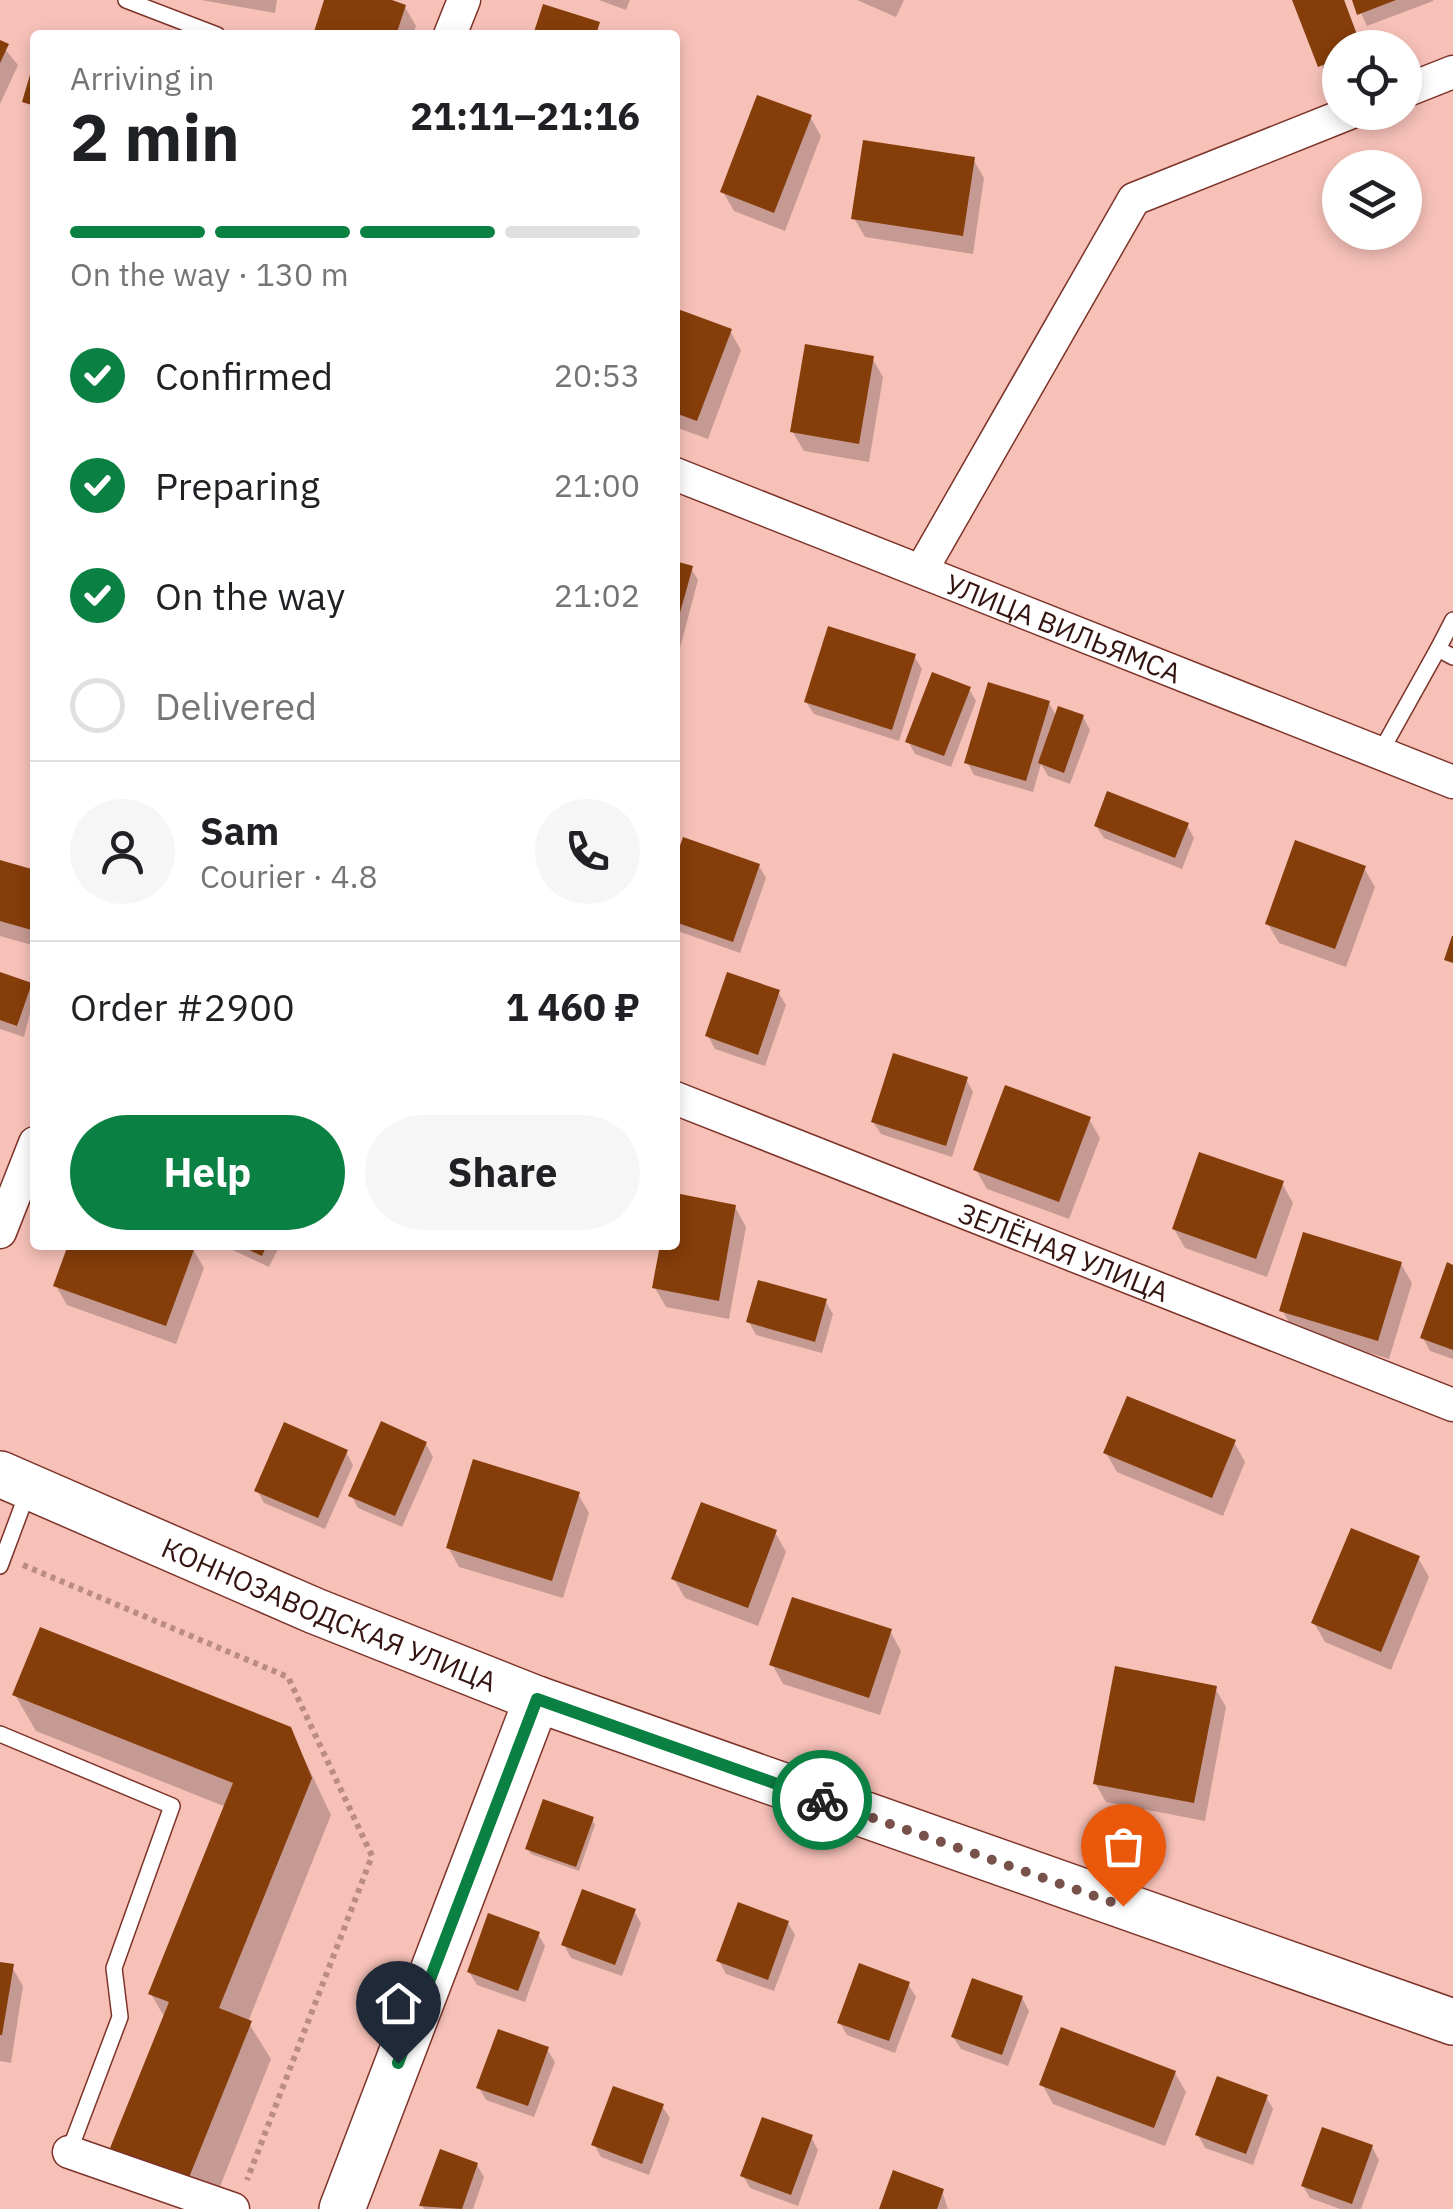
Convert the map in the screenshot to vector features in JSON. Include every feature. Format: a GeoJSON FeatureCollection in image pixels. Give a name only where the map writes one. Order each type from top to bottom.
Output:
{"type":"FeatureCollection","features":[{"type":"Feature","properties":{"kind":"main road","name":"КОННОЗАВОДСКАЯ УЛИЦА"},"geometry":{"type":"LineString","coordinates":[[14,1480],[315,1611],[537,1699],[1453,2022]]}},
{"type":"Feature","properties":{"kind":"main road"},"geometry":{"type":"LineString","coordinates":[[342,2209],[537,1699]]}},
{"type":"Feature","properties":{"kind":"street"},"geometry":{"type":"LineString","coordinates":[[452,30],[464,0]]}},
{"type":"Feature","properties":{"kind":"street"},"geometry":{"type":"LineString","coordinates":[[1422,84],[1453,72]]}},
{"type":"Feature","properties":{"kind":"street"},"geometry":{"type":"LineString","coordinates":[[921,571],[1134,199],[1322,124]]}},
{"type":"Feature","properties":{"kind":"street","name":"УЛИЦА ВИЛЬЯМСА"},"geometry":{"type":"LineString","coordinates":[[680,476],[1453,782]]}},
{"type":"Feature","properties":{"kind":"street","name":"ЗЕЛЁНАЯ УЛИЦА"},"geometry":{"type":"LineString","coordinates":[[680,1100],[1453,1405]]}},
{"type":"Feature","properties":{"kind":"street"},"geometry":{"type":"LineString","coordinates":[[0,1232],[30,1156]]}},
{"type":"Feature","properties":{"kind":"street"},"geometry":{"type":"LineString","coordinates":[[69,2152],[238,2200]]}},
{"type":"Feature","properties":{"kind":"lane"},"geometry":{"type":"LineString","coordinates":[[126,0],[204,30]]}},
{"type":"Feature","properties":{"kind":"lane"},"geometry":{"type":"LineString","coordinates":[[1380,753],[1446,653],[1453,620]]}},
{"type":"Feature","properties":{"kind":"lane"},"geometry":{"type":"LineString","coordinates":[[2,1561],[14,1480]]}},
{"type":"Feature","properties":{"kind":"lane"},"geometry":{"type":"LineString","coordinates":[[0,1734],[172,1806],[114,1968],[120,2016],[69,2152]]}},
{"type":"Feature","properties":{"kind":"path"},"geometry":{"type":"LineString","coordinates":[[2,1561],[288,1677],[372,1856],[238,2200]]}},
{"type":"Feature","properties":{"kind":"building"},"geometry":{"type":"Polygon","coordinates":[[[324,0],[392,0],[406,5],[398,30],[315,30],[324,0]]]}},
{"type":"Feature","properties":{"kind":"building"},"geometry":{"type":"Polygon","coordinates":[[[1292,0],[1344,0],[1355,30],[1322,30],[1322,65],[1318,67],[1292,0]]]}},
{"type":"Feature","properties":{"kind":"building"},"geometry":{"type":"Polygon","coordinates":[[[1352,0],[1396,0],[1357,15],[1352,0]]]}},
{"type":"Feature","properties":{"kind":"building"},"geometry":{"type":"Polygon","coordinates":[[[543,4],[600,22],[598,30],[535,30],[543,4]]]}},
{"type":"Feature","properties":{"kind":"building"},"geometry":{"type":"Polygon","coordinates":[[[0,40],[9,44],[0,63],[0,40]]]}},
{"type":"Feature","properties":{"kind":"building"},"geometry":{"type":"Polygon","coordinates":[[[30,75],[30,104],[22,102],[30,75]]]}},
{"type":"Feature","properties":{"kind":"building"},"geometry":{"type":"Polygon","coordinates":[[[757,95],[812,115],[774,213],[720,192],[757,95]]]}},
{"type":"Feature","properties":{"kind":"building"},"geometry":{"type":"Polygon","coordinates":[[[863,140],[975,157],[963,236],[851,219],[863,140]]]}},
{"type":"Feature","properties":{"kind":"building"},"geometry":{"type":"Polygon","coordinates":[[[680,310],[732,329],[697,421],[680,415],[680,310]]]}},
{"type":"Feature","properties":{"kind":"building"},"geometry":{"type":"Polygon","coordinates":[[[805,344],[874,356],[859,444],[790,432],[805,344]]]}},
{"type":"Feature","properties":{"kind":"building"},"geometry":{"type":"Polygon","coordinates":[[[680,562],[693,566],[680,613],[680,562]]]}},
{"type":"Feature","properties":{"kind":"building"},"geometry":{"type":"Polygon","coordinates":[[[828,626],[916,654],[892,730],[804,702],[828,626]]]}},
{"type":"Feature","properties":{"kind":"building"},"geometry":{"type":"Polygon","coordinates":[[[932,672],[971,687],[944,756],[905,742],[932,672]]]}},
{"type":"Feature","properties":{"kind":"building"},"geometry":{"type":"Polygon","coordinates":[[[988,682],[1050,701],[1026,781],[964,763],[988,682]]]}},
{"type":"Feature","properties":{"kind":"building"},"geometry":{"type":"Polygon","coordinates":[[[1058,706],[1084,715],[1064,773],[1038,763],[1058,706]]]}},
{"type":"Feature","properties":{"kind":"building"},"geometry":{"type":"Polygon","coordinates":[[[1107,791],[1189,823],[1175,858],[1094,826],[1107,791]]]}},
{"type":"Feature","properties":{"kind":"building"},"geometry":{"type":"Polygon","coordinates":[[[683,837],[760,864],[733,942],[680,924],[683,837]]]}},
{"type":"Feature","properties":{"kind":"building"},"geometry":{"type":"Polygon","coordinates":[[[1295,840],[1366,866],[1335,949],[1265,924],[1295,840]]]}},
{"type":"Feature","properties":{"kind":"building"},"geometry":{"type":"Polygon","coordinates":[[[0,860],[30,869],[30,930],[0,921],[0,860]]]}},
{"type":"Feature","properties":{"kind":"building"},"geometry":{"type":"Polygon","coordinates":[[[1453,936],[1453,963],[1444,960],[1453,936]]]}},
{"type":"Feature","properties":{"kind":"building"},"geometry":{"type":"Polygon","coordinates":[[[0,972],[30,982],[17,1026],[0,1020],[0,972]]]}},
{"type":"Feature","properties":{"kind":"building"},"geometry":{"type":"Polygon","coordinates":[[[727,972],[780,990],[758,1055],[705,1036],[727,972]]]}},
{"type":"Feature","properties":{"kind":"building"},"geometry":{"type":"Polygon","coordinates":[[[893,1053],[968,1077],[946,1146],[871,1122],[893,1053]]]}},
{"type":"Feature","properties":{"kind":"building"},"geometry":{"type":"Polygon","coordinates":[[[1005,1085],[1091,1117],[1059,1202],[973,1170],[1005,1085]]]}},
{"type":"Feature","properties":{"kind":"building"},"geometry":{"type":"Polygon","coordinates":[[[1199,1152],[1284,1181],[1256,1259],[1172,1229],[1199,1152]]]}},
{"type":"Feature","properties":{"kind":"building"},"geometry":{"type":"Polygon","coordinates":[[[680,1194],[736,1205],[719,1301],[652,1288],[659,1250],[680,1250],[680,1194]]]}},
{"type":"Feature","properties":{"kind":"building"},"geometry":{"type":"Polygon","coordinates":[[[1303,1232],[1402,1262],[1378,1341],[1279,1311],[1303,1232]]]}},
{"type":"Feature","properties":{"kind":"building"},"geometry":{"type":"Polygon","coordinates":[[[66,1250],[194,1250],[166,1326],[53,1286],[66,1250]]]}},
{"type":"Feature","properties":{"kind":"building"},"geometry":{"type":"Polygon","coordinates":[[[1447,1262],[1453,1265],[1453,1350],[1420,1338],[1447,1262]]]}},
{"type":"Feature","properties":{"kind":"building"},"geometry":{"type":"Polygon","coordinates":[[[758,1280],[827,1299],[815,1342],[746,1322],[758,1280]]]}},
{"type":"Feature","properties":{"kind":"building"},"geometry":{"type":"Polygon","coordinates":[[[1127,1396],[1236,1440],[1212,1498],[1103,1453],[1127,1396]]]}},
{"type":"Feature","properties":{"kind":"building"},"geometry":{"type":"Polygon","coordinates":[[[381,1421],[427,1442],[395,1516],[348,1496],[381,1421]]]}},
{"type":"Feature","properties":{"kind":"building"},"geometry":{"type":"Polygon","coordinates":[[[284,1422],[348,1450],[318,1518],[254,1491],[284,1422]]]}},
{"type":"Feature","properties":{"kind":"building"},"geometry":{"type":"Polygon","coordinates":[[[473,1459],[580,1492],[552,1581],[446,1548],[473,1459]]]}},
{"type":"Feature","properties":{"kind":"building"},"geometry":{"type":"Polygon","coordinates":[[[701,1502],[777,1530],[748,1608],[671,1579],[701,1502]]]}},
{"type":"Feature","properties":{"kind":"building"},"geometry":{"type":"Polygon","coordinates":[[[1351,1528],[1420,1556],[1381,1652],[1311,1623],[1351,1528]]]}},
{"type":"Feature","properties":{"kind":"building"},"geometry":{"type":"Polygon","coordinates":[[[792,1597],[892,1629],[869,1698],[769,1665],[792,1597]]]}},
{"type":"Feature","properties":{"kind":"building"},"geometry":{"type":"Polygon","coordinates":[[[40,1627],[291,1727],[312,1778],[219,2008],[252,2021],[188,2180],[110,2148],[169,2002],[148,1994],[233,1783],[12,1695],[40,1627]]]}},
{"type":"Feature","properties":{"kind":"building"},"geometry":{"type":"Polygon","coordinates":[[[1115,1666],[1217,1686],[1194,1803],[1093,1784],[1115,1666]]]}},
{"type":"Feature","properties":{"kind":"building"},"geometry":{"type":"Polygon","coordinates":[[[543,1799],[594,1817],[576,1867],[525,1849],[543,1799]]]}},
{"type":"Feature","properties":{"kind":"building"},"geometry":{"type":"Polygon","coordinates":[[[582,1889],[636,1909],[615,1965],[561,1945],[582,1889]]]}},
{"type":"Feature","properties":{"kind":"building"},"geometry":{"type":"Polygon","coordinates":[[[738,1902],[789,1921],[768,1980],[716,1961],[738,1902]]]}},
{"type":"Feature","properties":{"kind":"building"},"geometry":{"type":"Polygon","coordinates":[[[488,1913],[540,1932],[518,1991],[467,1972],[488,1913]]]}},
{"type":"Feature","properties":{"kind":"building"},"geometry":{"type":"Polygon","coordinates":[[[0,1962],[14,1964],[2,2035],[0,2035],[0,1962]]]}},
{"type":"Feature","properties":{"kind":"building"},"geometry":{"type":"Polygon","coordinates":[[[859,1963],[910,1982],[889,2041],[837,2023],[859,1963]]]}},
{"type":"Feature","properties":{"kind":"building"},"geometry":{"type":"Polygon","coordinates":[[[972,1978],[1023,1996],[1002,2055],[951,2037],[972,1978]]]}},
{"type":"Feature","properties":{"kind":"building"},"geometry":{"type":"Polygon","coordinates":[[[1061,2027],[1176,2071],[1154,2128],[1039,2085],[1061,2027]]]}},
{"type":"Feature","properties":{"kind":"building"},"geometry":{"type":"Polygon","coordinates":[[[498,2029],[549,2047],[528,2106],[476,2088],[498,2029]]]}},
{"type":"Feature","properties":{"kind":"building"},"geometry":{"type":"Polygon","coordinates":[[[1217,2076],[1268,2095],[1246,2154],[1195,2135],[1217,2076]]]}},
{"type":"Feature","properties":{"kind":"building"},"geometry":{"type":"Polygon","coordinates":[[[613,2086],[664,2104],[642,2164],[591,2145],[613,2086]]]}},
{"type":"Feature","properties":{"kind":"building"},"geometry":{"type":"Polygon","coordinates":[[[762,2117],[813,2135],[791,2195],[740,2176],[762,2117]]]}},
{"type":"Feature","properties":{"kind":"building"},"geometry":{"type":"Polygon","coordinates":[[[1322,2127],[1373,2145],[1352,2204],[1301,2186],[1322,2127]]]}},
{"type":"Feature","properties":{"kind":"building"},"geometry":{"type":"Polygon","coordinates":[[[440,2149],[478,2163],[462,2209],[419,2206],[440,2149]]]}},
{"type":"Feature","properties":{"kind":"building"},"geometry":{"type":"Polygon","coordinates":[[[893,2170],[944,2189],[937,2209],[879,2209],[893,2170]]]}},
{"type":"Feature","properties":{"kind":"way so far"},"geometry":{"type":"LineString","coordinates":[[822,1800],[1123,1906]]}},
{"type":"Feature","properties":{"kind":"route"},"geometry":{"type":"LineString","coordinates":[[398,2063],[537,1699],[822,1800]]}}]}
